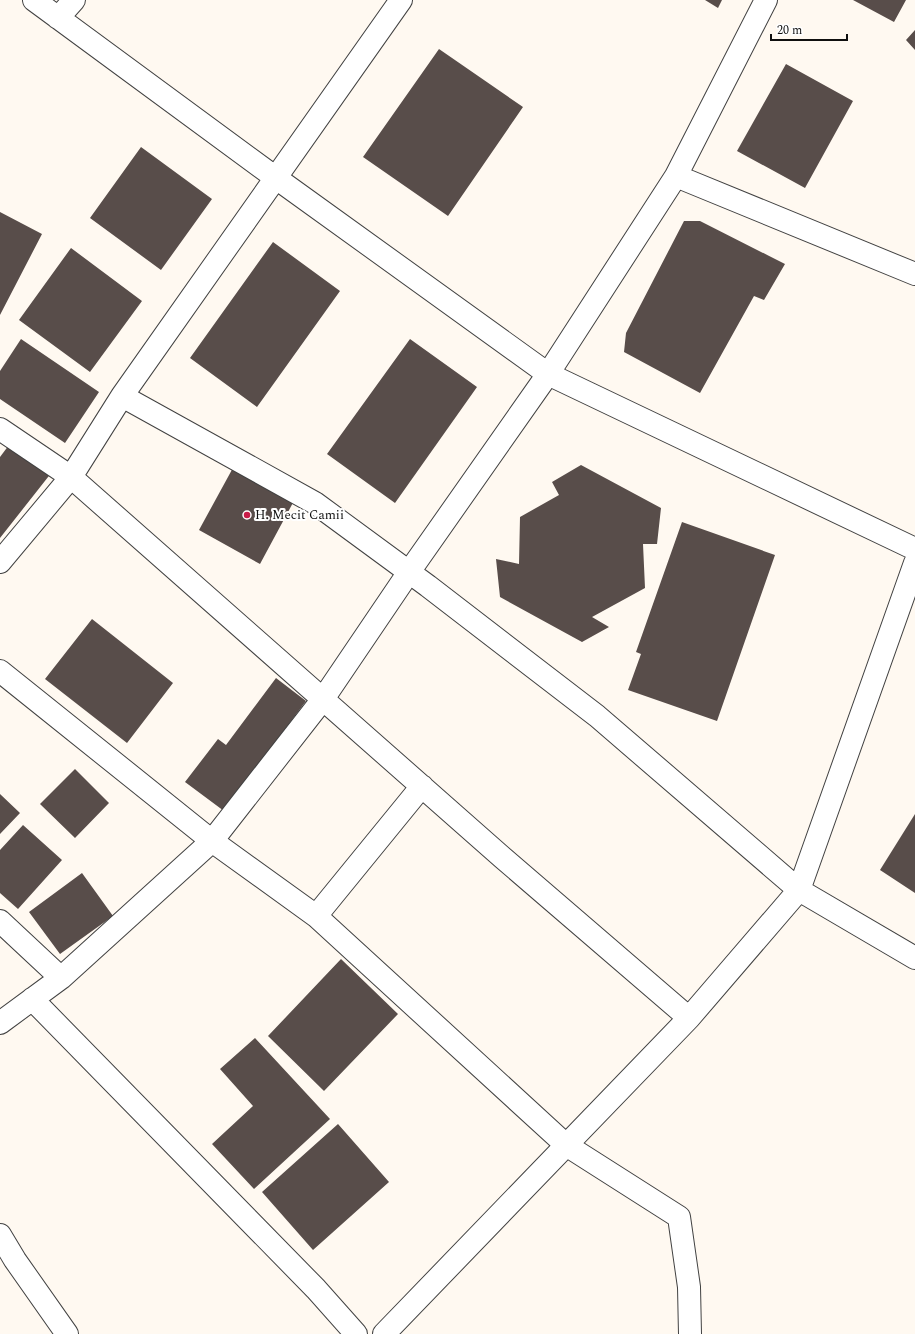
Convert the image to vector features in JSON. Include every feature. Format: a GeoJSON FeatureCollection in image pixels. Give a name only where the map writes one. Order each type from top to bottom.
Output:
{"type":"FeatureCollection","features":[{"type":"Feature","properties":{"kind":"street"},"geometry":{"type":"LineString","coordinates":[[34,0],[276,178],[548,374],[915,549]]}},
{"type":"Feature","properties":{"kind":"street"},"geometry":{"type":"LineString","coordinates":[[58,18],[74,0]]}},
{"type":"Feature","properties":{"kind":"street"},"geometry":{"type":"LineString","coordinates":[[0,562],[71,477],[122,396],[401,0]]}},
{"type":"Feature","properties":{"kind":"street"},"geometry":{"type":"LineString","coordinates":[[0,1023],[61,978],[212,840],[323,699],[409,572],[548,374],[676,176],[766,0]]}},
{"type":"Feature","properties":{"kind":"street"},"geometry":{"type":"LineString","coordinates":[[676,176],[915,274]]}},
{"type":"Feature","properties":{"kind":"street"},"geometry":{"type":"LineString","coordinates":[[122,396],[315,503],[409,572],[597,716],[799,890],[915,958]]}},
{"type":"Feature","properties":{"kind":"street"},"geometry":{"type":"LineString","coordinates":[[0,429],[71,477],[503,858],[689,1018]]}},
{"type":"Feature","properties":{"kind":"street"},"geometry":{"type":"LineString","coordinates":[[384,1334],[689,1018],[799,890],[915,563]]}},
{"type":"Feature","properties":{"kind":"street"},"geometry":{"type":"LineString","coordinates":[[0,671],[212,840],[316,916],[566,1145],[679,1217],[689,1287],[690,1334]]}},
{"type":"Feature","properties":{"kind":"street"},"geometry":{"type":"LineString","coordinates":[[316,916],[422,786]]}},
{"type":"Feature","properties":{"kind":"street"},"geometry":{"type":"LineString","coordinates":[[0,921],[61,978]]}},
{"type":"Feature","properties":{"kind":"street"},"geometry":{"type":"LineString","coordinates":[[32,999],[316,1289],[356,1334]]}},
{"type":"Feature","properties":{"kind":"street"},"geometry":{"type":"LineString","coordinates":[[0,1235],[8,1263],[67,1334]]}},
{"type":"Feature","properties":{"kind":"building"},"geometry":{"type":"Polygon","coordinates":[[[705,0],[722,0],[718,8],[705,0]]]}},
{"type":"Feature","properties":{"kind":"building"},"geometry":{"type":"Polygon","coordinates":[[[853,0],[906,0],[894,22],[853,0]]]}},
{"type":"Feature","properties":{"kind":"building"},"geometry":{"type":"Polygon","coordinates":[[[915,30],[915,50],[906,40],[915,30]]]}},
{"type":"Feature","properties":{"kind":"building"},"geometry":{"type":"Polygon","coordinates":[[[439,49],[523,107],[448,216],[363,157],[439,49]]]}},
{"type":"Feature","properties":{"kind":"building"},"geometry":{"type":"Polygon","coordinates":[[[786,64],[853,101],[805,188],[737,151],[786,64]]]}},
{"type":"Feature","properties":{"kind":"building"},"geometry":{"type":"Polygon","coordinates":[[[141,147],[212,199],[161,270],[90,218],[141,147]]]}},
{"type":"Feature","properties":{"kind":"building"},"geometry":{"type":"Polygon","coordinates":[[[0,212],[42,234],[0,315],[0,212]]]}},
{"type":"Feature","properties":{"kind":"building"},"geometry":{"type":"Polygon","coordinates":[[[684,221],[700,221],[785,264],[764,300],[754,296],[700,393],[624,352],[626,333],[684,221]]]}},
{"type":"Feature","properties":{"kind":"building"},"geometry":{"type":"Polygon","coordinates":[[[273,242],[340,291],[257,407],[190,358],[273,242]]]}},
{"type":"Feature","properties":{"kind":"building"},"geometry":{"type":"Polygon","coordinates":[[[71,248],[142,301],[90,372],[19,320],[71,248]]]}},
{"type":"Feature","properties":{"kind":"building"},"geometry":{"type":"Polygon","coordinates":[[[21,339],[99,392],[65,443],[0,399],[0,371],[21,339]]]}},
{"type":"Feature","properties":{"kind":"building"},"geometry":{"type":"Polygon","coordinates":[[[410,339],[477,387],[395,503],[327,454],[410,339]]]}},
{"type":"Feature","properties":{"kind":"building"},"geometry":{"type":"Polygon","coordinates":[[[12,441],[52,472],[0,538],[0,457],[12,441]]]}},
{"type":"Feature","properties":{"kind":"building"},"geometry":{"type":"Polygon","coordinates":[[[581,465],[661,508],[657,544],[643,544],[645,588],[592,617],[609,627],[582,642],[500,597],[496,559],[519,564],[520,517],[559,495],[552,482],[581,465]]]}},
{"type":"Feature","properties":{"kind":"building","name":"H. Mecit Camii"},"geometry":{"type":"Polygon","coordinates":[[[234,466],[295,499],[260,564],[199,530],[234,466]]]}},
{"type":"Feature","properties":{"kind":"building"},"geometry":{"type":"Polygon","coordinates":[[[682,522],[775,555],[717,721],[628,690],[641,654],[636,652],[682,522]]]}},
{"type":"Feature","properties":{"kind":"building"},"geometry":{"type":"Polygon","coordinates":[[[92,619],[173,683],[127,743],[45,679],[92,619]]]}},
{"type":"Feature","properties":{"kind":"building"},"geometry":{"type":"Polygon","coordinates":[[[276,678],[306,701],[224,811],[185,782],[218,739],[226,745],[276,678]]]}},
{"type":"Feature","properties":{"kind":"building"},"geometry":{"type":"Polygon","coordinates":[[[75,769],[109,803],[75,838],[40,804],[75,769]]]}},
{"type":"Feature","properties":{"kind":"building"},"geometry":{"type":"Polygon","coordinates":[[[0,794],[20,813],[0,834],[0,794]]]}},
{"type":"Feature","properties":{"kind":"building"},"geometry":{"type":"Polygon","coordinates":[[[915,814],[915,893],[880,870],[915,814]]]}},
{"type":"Feature","properties":{"kind":"building"},"geometry":{"type":"Polygon","coordinates":[[[23,825],[62,860],[18,909],[0,893],[0,850],[23,825]]]}},
{"type":"Feature","properties":{"kind":"building"},"geometry":{"type":"Polygon","coordinates":[[[82,873],[113,916],[60,954],[29,912],[82,873]]]}},
{"type":"Feature","properties":{"kind":"building"},"geometry":{"type":"Polygon","coordinates":[[[341,959],[398,1014],[324,1091],[268,1036],[341,959]]]}},
{"type":"Feature","properties":{"kind":"building"},"geometry":{"type":"Polygon","coordinates":[[[255,1038],[330,1119],[254,1189],[212,1144],[253,1106],[220,1069],[255,1038]]]}},
{"type":"Feature","properties":{"kind":"building"},"geometry":{"type":"Polygon","coordinates":[[[338,1124],[389,1182],[313,1250],[262,1192],[338,1124]]]}},
{"type":"Feature","properties":{"kind":"place","name":"H. Mecit Camii"},"geometry":{"type":"Point","coordinates":[247,515]}}]}
